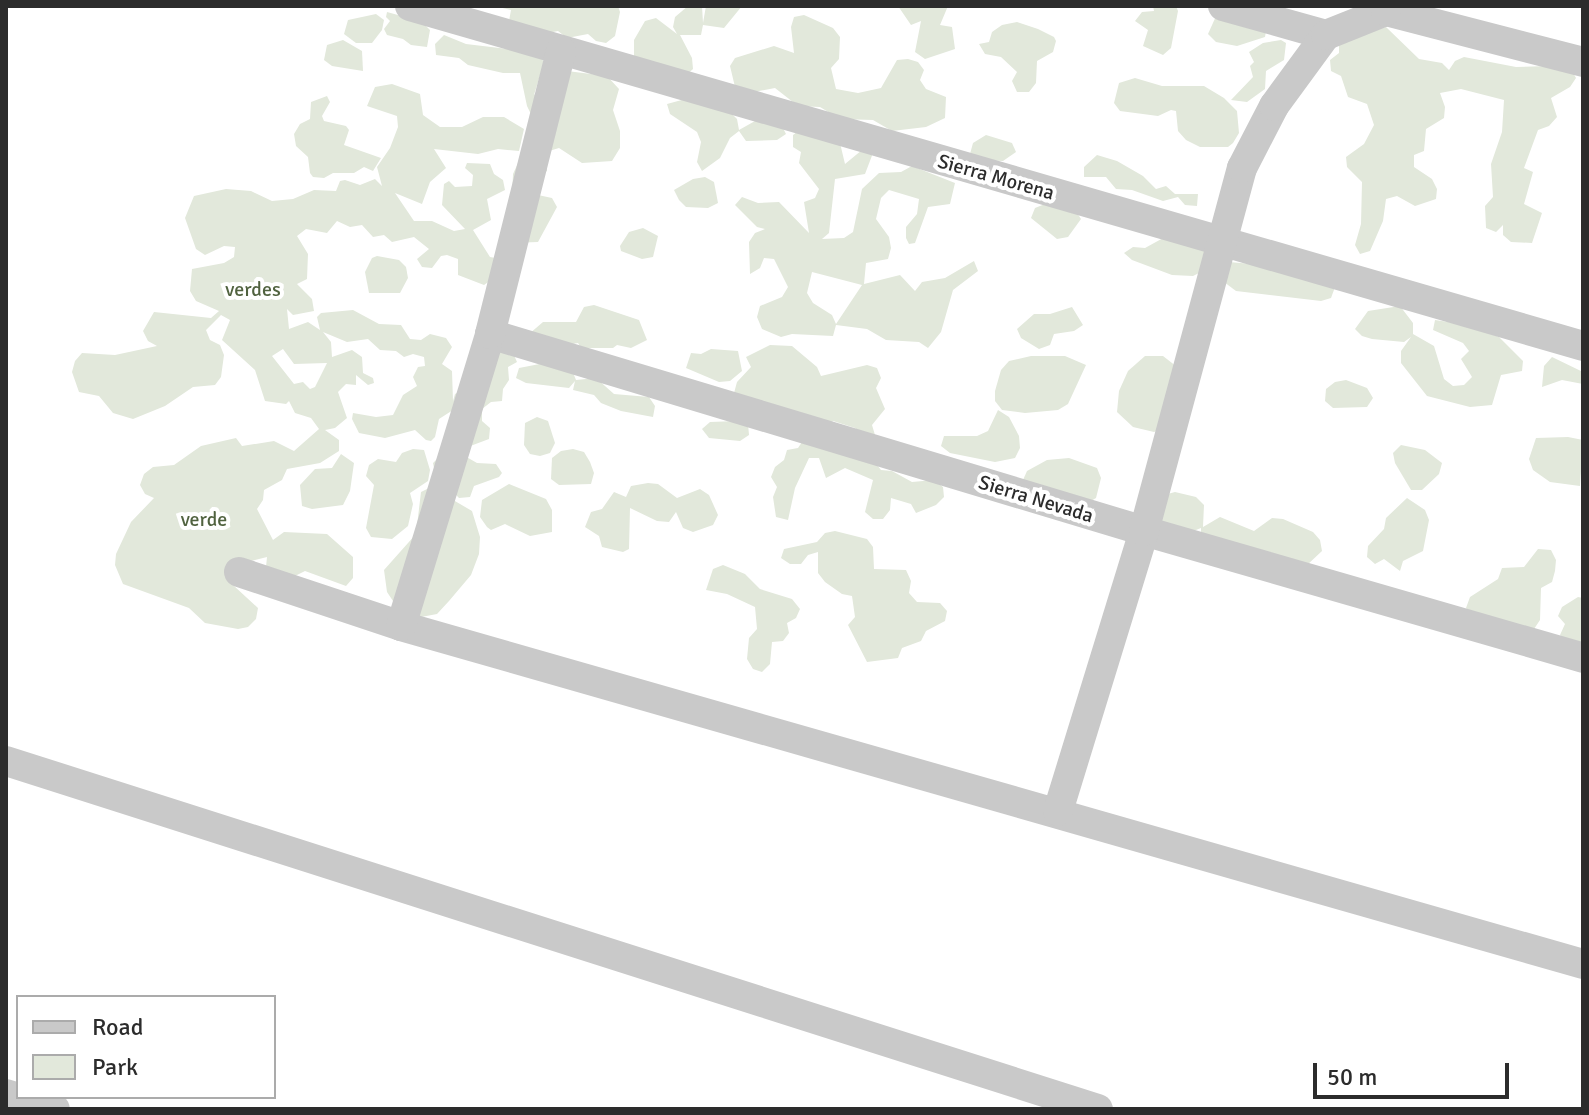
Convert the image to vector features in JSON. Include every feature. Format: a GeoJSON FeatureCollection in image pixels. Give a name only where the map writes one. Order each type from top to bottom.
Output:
{"type":"FeatureCollection","features":[{"type":"Feature","properties":{"kind":"street","name":"Sierra Morena"},"geometry":{"type":"LineString","coordinates":[[410,6],[1583,346]]}},
{"type":"Feature","properties":{"kind":"street"},"geometry":{"type":"LineString","coordinates":[[1223,6],[1326,35]]}},
{"type":"Feature","properties":{"kind":"street"},"geometry":{"type":"LineString","coordinates":[[1058,811],[1144,531],[1242,168],[1274,106],[1326,35],[1386,8],[1583,62]]}},
{"type":"Feature","properties":{"kind":"street"},"geometry":{"type":"LineString","coordinates":[[401,626],[490,334],[561,51]]}},
{"type":"Feature","properties":{"kind":"street","name":"Sierra Nevada"},"geometry":{"type":"LineString","coordinates":[[490,334],[1144,531],[1583,658]]}},
{"type":"Feature","properties":{"kind":"street"},"geometry":{"type":"LineString","coordinates":[[239,572],[401,626],[1058,811],[1583,964]]}},
{"type":"Feature","properties":{"kind":"street"},"geometry":{"type":"LineString","coordinates":[[6,761],[1098,1109]]}},
{"type":"Feature","properties":{"kind":"street"},"geometry":{"type":"LineString","coordinates":[[22,1099],[55,1109]]}},
{"type":"Feature","properties":{"kind":"green space"},"geometry":{"type":"Polygon","coordinates":[[[494,6],[618,6],[620,12],[615,36],[606,43],[596,41],[588,34],[567,38],[558,31],[537,35],[509,21],[511,10],[494,6]]]}},
{"type":"Feature","properties":{"kind":"green space"},"geometry":{"type":"Polygon","coordinates":[[[688,6],[702,6],[703,23],[706,6],[742,6],[724,28],[703,25],[701,35],[680,35],[692,58],[693,69],[684,77],[634,61],[634,40],[645,21],[656,18],[677,34],[673,27],[675,17],[688,6]]]}},
{"type":"Feature","properties":{"kind":"green space"},"geometry":{"type":"Polygon","coordinates":[[[898,6],[948,6],[940,25],[952,27],[955,49],[925,59],[915,52],[921,21],[911,25],[898,6]]]}},
{"type":"Feature","properties":{"kind":"green space"},"geometry":{"type":"Polygon","coordinates":[[[1153,6],[1176,6],[1178,11],[1171,48],[1163,55],[1143,46],[1148,30],[1135,21],[1142,12],[1154,11],[1153,6]]]}},
{"type":"Feature","properties":{"kind":"green space"},"geometry":{"type":"Polygon","coordinates":[[[387,12],[426,26],[430,30],[427,47],[411,45],[403,39],[387,35],[384,29],[390,21],[386,17],[387,12]]]}},
{"type":"Feature","properties":{"kind":"green space"},"geometry":{"type":"Polygon","coordinates":[[[376,14],[384,20],[382,30],[372,43],[356,43],[344,34],[348,20],[376,14]]]}},
{"type":"Feature","properties":{"kind":"green space"},"geometry":{"type":"Polygon","coordinates":[[[1217,14],[1266,31],[1265,37],[1237,46],[1216,42],[1208,34],[1217,14]]]}},
{"type":"Feature","properties":{"kind":"green space"},"geometry":{"type":"Polygon","coordinates":[[[804,15],[833,28],[840,37],[839,59],[831,68],[836,89],[858,93],[881,88],[897,60],[908,59],[918,62],[924,70],[920,80],[926,89],[946,97],[945,118],[926,127],[892,131],[873,120],[840,119],[820,107],[798,106],[775,88],[754,92],[735,87],[730,66],[735,58],[774,46],[794,53],[791,27],[794,17],[804,15]]]}},
{"type":"Feature","properties":{"kind":"green space"},"geometry":{"type":"Polygon","coordinates":[[[1017,22],[1038,29],[1056,41],[1053,52],[1037,61],[1036,83],[1029,92],[1017,92],[1012,81],[1017,72],[1001,57],[985,54],[979,44],[989,42],[992,32],[1002,25],[1017,22]]]}},
{"type":"Feature","properties":{"kind":"green space"},"geometry":{"type":"Polygon","coordinates":[[[1386,27],[1419,59],[1442,63],[1449,70],[1455,61],[1464,57],[1516,67],[1571,69],[1576,78],[1570,87],[1551,98],[1557,117],[1549,126],[1538,130],[1524,168],[1533,172],[1524,204],[1542,213],[1532,243],[1511,242],[1503,235],[1503,225],[1496,232],[1486,228],[1485,206],[1493,197],[1491,164],[1502,132],[1504,100],[1461,89],[1440,93],[1445,107],[1444,118],[1426,129],[1424,151],[1414,155],[1414,167],[1432,179],[1437,189],[1436,199],[1415,206],[1397,196],[1386,199],[1383,221],[1370,251],[1360,254],[1355,245],[1361,224],[1362,182],[1347,167],[1346,157],[1364,144],[1374,125],[1367,104],[1348,97],[1341,76],[1331,71],[1330,60],[1339,53],[1339,42],[1386,27]]]}},
{"type":"Feature","properties":{"kind":"green space"},"geometry":{"type":"Polygon","coordinates":[[[444,35],[466,44],[524,51],[541,58],[544,62],[534,95],[567,71],[607,76],[619,89],[613,110],[620,131],[620,148],[612,161],[582,163],[559,148],[549,151],[527,106],[520,73],[503,73],[468,65],[459,58],[436,55],[435,44],[444,35]]]}},
{"type":"Feature","properties":{"kind":"green space"},"geometry":{"type":"Polygon","coordinates":[[[343,40],[362,51],[363,71],[332,66],[324,60],[327,45],[343,40]]]}},
{"type":"Feature","properties":{"kind":"green space"},"geometry":{"type":"Polygon","coordinates":[[[1281,40],[1286,43],[1284,60],[1266,71],[1265,89],[1247,102],[1231,100],[1253,77],[1250,66],[1254,62],[1249,52],[1263,43],[1281,40]]]}},
{"type":"Feature","properties":{"kind":"green space"},"geometry":{"type":"Polygon","coordinates":[[[1135,78],[1162,86],[1204,86],[1224,98],[1237,111],[1239,133],[1228,147],[1200,147],[1186,140],[1178,131],[1176,111],[1158,116],[1120,111],[1114,103],[1119,83],[1135,78]]]}},
{"type":"Feature","properties":{"kind":"green space"},"geometry":{"type":"Polygon","coordinates":[[[392,84],[420,94],[423,115],[440,127],[462,127],[483,117],[504,117],[524,129],[519,151],[498,149],[478,154],[434,149],[446,168],[430,182],[422,204],[395,193],[414,221],[432,221],[454,231],[465,229],[442,205],[444,184],[449,181],[455,187],[472,186],[473,175],[465,168],[467,163],[490,164],[494,174],[503,180],[505,190],[487,199],[491,220],[473,230],[490,257],[501,259],[494,278],[484,285],[458,275],[458,259],[447,255],[441,256],[432,268],[422,267],[417,259],[429,249],[414,237],[392,242],[384,235],[373,237],[362,225],[350,227],[337,221],[327,233],[306,229],[297,236],[308,254],[307,279],[297,284],[312,299],[314,311],[293,315],[287,309],[289,329],[308,322],[320,330],[317,317],[321,313],[353,310],[379,324],[401,325],[410,339],[421,340],[430,334],[446,338],[452,347],[442,364],[452,371],[453,401],[455,394],[464,389],[476,349],[513,353],[517,362],[508,367],[509,380],[503,389],[502,401],[491,402],[482,409],[482,421],[490,428],[489,439],[457,451],[453,410],[439,419],[431,441],[415,430],[385,438],[359,433],[352,419],[353,413],[376,417],[393,415],[403,395],[417,386],[413,377],[418,367],[425,366],[424,357],[413,354],[404,357],[396,351],[380,350],[368,339],[347,342],[323,332],[331,342],[332,357],[352,350],[362,357],[363,373],[373,378],[374,383],[368,385],[356,375],[356,385],[346,384],[338,392],[347,418],[335,428],[325,430],[339,440],[339,451],[320,463],[287,469],[282,480],[264,490],[263,500],[257,509],[273,540],[284,532],[327,534],[353,557],[353,578],[346,586],[305,571],[295,576],[266,567],[267,557],[235,565],[233,585],[258,608],[256,619],[248,627],[238,629],[205,623],[189,608],[123,584],[115,565],[116,554],[131,522],[154,498],[145,494],[140,485],[144,474],[153,467],[174,465],[201,446],[236,438],[242,446],[274,441],[294,451],[319,429],[311,418],[295,413],[289,401],[286,404],[265,401],[255,370],[222,340],[230,320],[221,315],[206,330],[210,340],[220,345],[224,355],[221,377],[215,385],[193,387],[165,406],[133,419],[113,413],[99,396],[79,392],[72,372],[75,361],[82,353],[115,355],[157,346],[148,341],[143,331],[154,312],[211,318],[219,311],[196,301],[190,291],[192,269],[224,263],[234,257],[235,247],[224,246],[205,255],[196,249],[185,218],[194,196],[226,189],[251,191],[272,201],[293,199],[314,190],[336,191],[340,181],[345,180],[360,185],[375,179],[382,186],[377,167],[390,148],[398,127],[397,116],[367,106],[375,87],[392,84]],[[283,349],[272,356],[294,384],[303,382],[310,389],[315,387],[327,363],[294,364],[283,349]]]}},
{"type":"Feature","properties":{"kind":"green space"},"geometry":{"type":"Polygon","coordinates":[[[327,96],[330,102],[322,116],[324,121],[346,126],[349,130],[344,145],[381,158],[373,171],[364,167],[354,173],[333,173],[324,178],[313,177],[310,173],[308,157],[296,146],[294,134],[300,124],[310,119],[311,102],[327,96]]]}},
{"type":"Feature","properties":{"kind":"green space"},"geometry":{"type":"Polygon","coordinates":[[[689,98],[721,103],[737,119],[739,130],[755,121],[781,124],[786,134],[777,140],[746,141],[739,131],[730,138],[720,158],[702,171],[697,162],[701,142],[697,132],[670,114],[667,104],[689,98]]]}},
{"type":"Feature","properties":{"kind":"green space"},"geometry":{"type":"Polygon","coordinates":[[[801,129],[840,143],[845,164],[862,150],[873,153],[865,174],[835,179],[829,233],[822,239],[844,238],[853,232],[862,189],[879,173],[901,172],[912,166],[955,183],[950,204],[928,207],[915,243],[909,244],[906,227],[917,214],[919,199],[889,190],[881,198],[876,219],[889,237],[891,248],[888,259],[866,263],[864,284],[900,275],[915,291],[922,282],[945,278],[974,261],[978,271],[953,290],[941,332],[928,348],[919,342],[886,340],[867,329],[836,325],[833,336],[792,334],[781,337],[762,329],[757,317],[760,306],[782,297],[788,287],[774,259],[764,258],[760,268],[750,274],[749,242],[755,233],[765,229],[757,227],[735,205],[742,197],[758,203],[779,202],[809,233],[804,202],[815,198],[819,189],[799,163],[801,152],[793,147],[793,135],[801,129]],[[812,272],[807,293],[813,303],[832,315],[836,324],[862,285],[812,272]]]}},
{"type":"Feature","properties":{"kind":"green space"},"geometry":{"type":"Polygon","coordinates":[[[986,135],[1012,143],[1016,152],[1003,161],[979,160],[970,154],[973,143],[986,135]]]}},
{"type":"Feature","properties":{"kind":"green space"},"geometry":{"type":"Polygon","coordinates":[[[1097,155],[1117,161],[1143,176],[1156,189],[1166,186],[1175,194],[1198,194],[1197,206],[1185,205],[1178,197],[1163,201],[1132,190],[1116,189],[1106,177],[1084,177],[1084,167],[1097,155]]]}},
{"type":"Feature","properties":{"kind":"green space"},"geometry":{"type":"Polygon","coordinates":[[[547,161],[547,171],[537,176],[538,195],[552,198],[557,207],[538,242],[510,243],[513,174],[518,163],[547,161]]]}},
{"type":"Feature","properties":{"kind":"green space"},"geometry":{"type":"Polygon","coordinates":[[[705,177],[714,182],[718,203],[708,208],[686,207],[674,190],[693,179],[705,177]]]}},
{"type":"Feature","properties":{"kind":"green space"},"geometry":{"type":"Polygon","coordinates":[[[1045,204],[1075,210],[1081,219],[1068,237],[1057,239],[1031,218],[1035,208],[1045,204]]]}},
{"type":"Feature","properties":{"kind":"green space"},"geometry":{"type":"Polygon","coordinates":[[[643,228],[658,236],[653,257],[642,259],[621,251],[620,246],[629,232],[643,228]]]}},
{"type":"Feature","properties":{"kind":"green space"},"geometry":{"type":"Polygon","coordinates":[[[1165,237],[1208,241],[1203,271],[1193,276],[1172,275],[1132,260],[1124,253],[1133,247],[1145,248],[1165,237]]]}},
{"type":"Feature","properties":{"kind":"green space"},"geometry":{"type":"Polygon","coordinates":[[[372,258],[399,260],[406,267],[408,278],[400,293],[369,293],[365,272],[372,258]]]}},
{"type":"Feature","properties":{"kind":"green space"},"geometry":{"type":"Polygon","coordinates":[[[1229,262],[1274,266],[1335,287],[1331,298],[1321,301],[1236,291],[1220,279],[1229,262]]]}},
{"type":"Feature","properties":{"kind":"green space"},"geometry":{"type":"Polygon","coordinates":[[[594,305],[639,320],[647,340],[631,348],[617,345],[613,348],[581,348],[578,343],[567,345],[529,334],[543,322],[576,322],[584,307],[594,305]]]}},
{"type":"Feature","properties":{"kind":"green space"},"geometry":{"type":"Polygon","coordinates":[[[1400,306],[1413,323],[1413,334],[1434,346],[1444,379],[1453,386],[1464,385],[1472,377],[1461,359],[1469,351],[1463,343],[1433,330],[1435,320],[1468,325],[1499,337],[1523,361],[1522,371],[1501,375],[1492,405],[1470,407],[1427,396],[1401,363],[1401,351],[1411,337],[1404,342],[1372,339],[1362,336],[1355,329],[1368,311],[1400,306]]]}},
{"type":"Feature","properties":{"kind":"green space"},"geometry":{"type":"Polygon","coordinates":[[[1072,307],[1083,325],[1074,331],[1054,334],[1050,345],[1039,349],[1021,338],[1017,329],[1034,314],[1050,314],[1072,307]]]}},
{"type":"Feature","properties":{"kind":"green space"},"geometry":{"type":"Polygon","coordinates":[[[770,345],[792,346],[817,367],[821,376],[867,365],[877,368],[881,378],[876,388],[885,409],[872,425],[875,435],[863,435],[855,428],[833,421],[825,428],[734,393],[737,382],[751,367],[746,357],[770,345]]]}},
{"type":"Feature","properties":{"kind":"green space"},"geometry":{"type":"Polygon","coordinates":[[[711,349],[738,351],[742,371],[730,381],[719,382],[686,368],[691,353],[701,354],[711,349]]]}},
{"type":"Feature","properties":{"kind":"green space"},"geometry":{"type":"Polygon","coordinates":[[[1031,356],[1065,356],[1086,365],[1068,404],[1058,410],[1025,413],[1002,410],[995,401],[1001,370],[1009,361],[1031,356]]]}},
{"type":"Feature","properties":{"kind":"green space"},"geometry":{"type":"Polygon","coordinates":[[[1145,356],[1163,356],[1181,370],[1165,428],[1154,432],[1133,427],[1117,412],[1119,391],[1128,371],[1145,356]]]}},
{"type":"Feature","properties":{"kind":"green space"},"geometry":{"type":"Polygon","coordinates":[[[1552,357],[1583,372],[1583,384],[1562,380],[1542,387],[1544,366],[1552,357]]]}},
{"type":"Feature","properties":{"kind":"green space"},"geometry":{"type":"Polygon","coordinates":[[[550,362],[572,370],[576,380],[596,378],[614,394],[649,397],[655,406],[653,417],[621,411],[601,403],[594,395],[573,390],[575,381],[569,388],[526,383],[516,378],[519,368],[550,362]]]}},
{"type":"Feature","properties":{"kind":"green space"},"geometry":{"type":"Polygon","coordinates":[[[1346,380],[1367,388],[1373,398],[1367,407],[1333,408],[1325,401],[1326,389],[1335,382],[1346,380]]]}},
{"type":"Feature","properties":{"kind":"green space"},"geometry":{"type":"Polygon","coordinates":[[[998,410],[1009,417],[1019,436],[1020,448],[1015,458],[995,462],[950,453],[941,446],[944,436],[977,436],[988,431],[998,410]]]}},
{"type":"Feature","properties":{"kind":"green space"},"geometry":{"type":"Polygon","coordinates":[[[537,417],[548,421],[555,443],[550,453],[540,456],[530,454],[524,445],[525,423],[537,417]]]}},
{"type":"Feature","properties":{"kind":"green space"},"geometry":{"type":"Polygon","coordinates":[[[737,421],[748,424],[749,435],[740,441],[709,438],[702,429],[710,422],[737,421]]]}},
{"type":"Feature","properties":{"kind":"green space"},"geometry":{"type":"Polygon","coordinates":[[[1536,438],[1583,440],[1580,486],[1550,482],[1533,470],[1529,459],[1536,438]]]}},
{"type":"Feature","properties":{"kind":"green space"},"geometry":{"type":"Polygon","coordinates":[[[804,439],[874,461],[881,470],[892,471],[912,482],[934,480],[943,487],[944,497],[936,505],[916,513],[911,504],[891,498],[890,510],[883,519],[873,519],[865,512],[873,480],[845,468],[826,478],[819,458],[809,458],[795,488],[788,520],[776,517],[773,497],[777,487],[771,477],[775,467],[784,460],[787,450],[798,448],[804,439]]]}},
{"type":"Feature","properties":{"kind":"green space"},"geometry":{"type":"Polygon","coordinates":[[[1401,445],[1425,450],[1442,463],[1439,474],[1422,490],[1411,490],[1395,463],[1393,453],[1401,445]]]}},
{"type":"Feature","properties":{"kind":"green space"},"geometry":{"type":"Polygon","coordinates":[[[413,449],[424,450],[430,470],[428,481],[410,493],[413,504],[408,526],[392,539],[371,537],[366,528],[374,485],[366,476],[369,465],[378,459],[396,462],[402,453],[413,449]]]}},
{"type":"Feature","properties":{"kind":"green space"},"geometry":{"type":"Polygon","coordinates":[[[573,449],[584,452],[590,462],[594,473],[591,484],[559,485],[551,479],[552,458],[561,451],[573,449]]]}},
{"type":"Feature","properties":{"kind":"green space"},"geometry":{"type":"Polygon","coordinates":[[[341,454],[354,463],[350,491],[343,505],[312,509],[302,506],[300,485],[315,469],[332,468],[341,454]]]}},
{"type":"Feature","properties":{"kind":"green space"},"geometry":{"type":"Polygon","coordinates":[[[463,455],[477,463],[496,464],[502,473],[474,486],[470,497],[459,498],[435,473],[433,463],[440,456],[463,455]]]}},
{"type":"Feature","properties":{"kind":"green space"},"geometry":{"type":"Polygon","coordinates":[[[1069,458],[1097,468],[1101,478],[1096,498],[1086,504],[1023,480],[1027,471],[1047,460],[1069,458]]]}},
{"type":"Feature","properties":{"kind":"green space"},"geometry":{"type":"Polygon","coordinates":[[[509,484],[546,499],[552,510],[552,532],[530,536],[505,524],[491,530],[487,527],[480,517],[482,500],[509,484]]]}},
{"type":"Feature","properties":{"kind":"green space"},"geometry":{"type":"Polygon","coordinates":[[[658,484],[677,498],[700,489],[709,495],[718,515],[713,525],[693,532],[683,528],[676,512],[669,522],[657,521],[630,508],[629,549],[623,552],[602,547],[599,536],[585,527],[591,512],[602,509],[614,492],[626,497],[631,486],[658,484]]]}},
{"type":"Feature","properties":{"kind":"green space"},"geometry":{"type":"Polygon","coordinates":[[[431,487],[472,511],[480,537],[479,554],[471,575],[449,601],[437,614],[421,617],[393,601],[387,592],[384,570],[416,534],[421,492],[431,487]]]}},
{"type":"Feature","properties":{"kind":"green space"},"geometry":{"type":"Polygon","coordinates":[[[1175,492],[1196,497],[1204,505],[1203,527],[1220,517],[1254,531],[1272,518],[1283,519],[1313,532],[1320,540],[1322,551],[1306,566],[1201,539],[1201,528],[1181,536],[1156,532],[1164,495],[1175,492]]]}},
{"type":"Feature","properties":{"kind":"green space"},"geometry":{"type":"Polygon","coordinates":[[[1407,498],[1425,510],[1429,520],[1423,551],[1403,561],[1400,571],[1384,559],[1375,564],[1367,557],[1368,546],[1384,529],[1386,518],[1407,498]]]}},
{"type":"Feature","properties":{"kind":"green space"},"geometry":{"type":"Polygon","coordinates":[[[835,531],[867,539],[873,547],[874,569],[906,570],[911,581],[909,593],[917,602],[940,603],[947,611],[945,621],[926,631],[921,641],[902,648],[898,658],[867,662],[848,625],[855,617],[852,596],[842,594],[818,573],[818,552],[808,555],[801,564],[790,564],[781,558],[784,549],[817,542],[825,533],[835,531]]]}},
{"type":"Feature","properties":{"kind":"green space"},"geometry":{"type":"Polygon","coordinates":[[[1538,549],[1551,550],[1556,560],[1552,582],[1541,588],[1540,620],[1534,629],[1472,617],[1466,608],[1470,597],[1498,579],[1502,568],[1524,567],[1538,549]]]}},
{"type":"Feature","properties":{"kind":"green space"},"geometry":{"type":"Polygon","coordinates":[[[723,565],[745,574],[760,589],[792,599],[800,609],[796,618],[787,623],[789,633],[783,641],[772,642],[770,664],[762,672],[753,669],[747,659],[749,638],[757,629],[755,607],[727,594],[706,590],[713,569],[723,565]]]}},
{"type":"Feature","properties":{"kind":"green space"},"geometry":{"type":"Polygon","coordinates":[[[1578,597],[1583,598],[1583,653],[1566,646],[1560,635],[1565,624],[1558,616],[1562,607],[1578,597]]]}},
{"type":"Feature","properties":{"kind":"park label","name":"verdes"},"geometry":{"type":"Point","coordinates":[253,289]}},
{"type":"Feature","properties":{"kind":"park label","name":"verde"},"geometry":{"type":"Point","coordinates":[204,519]}}]}
